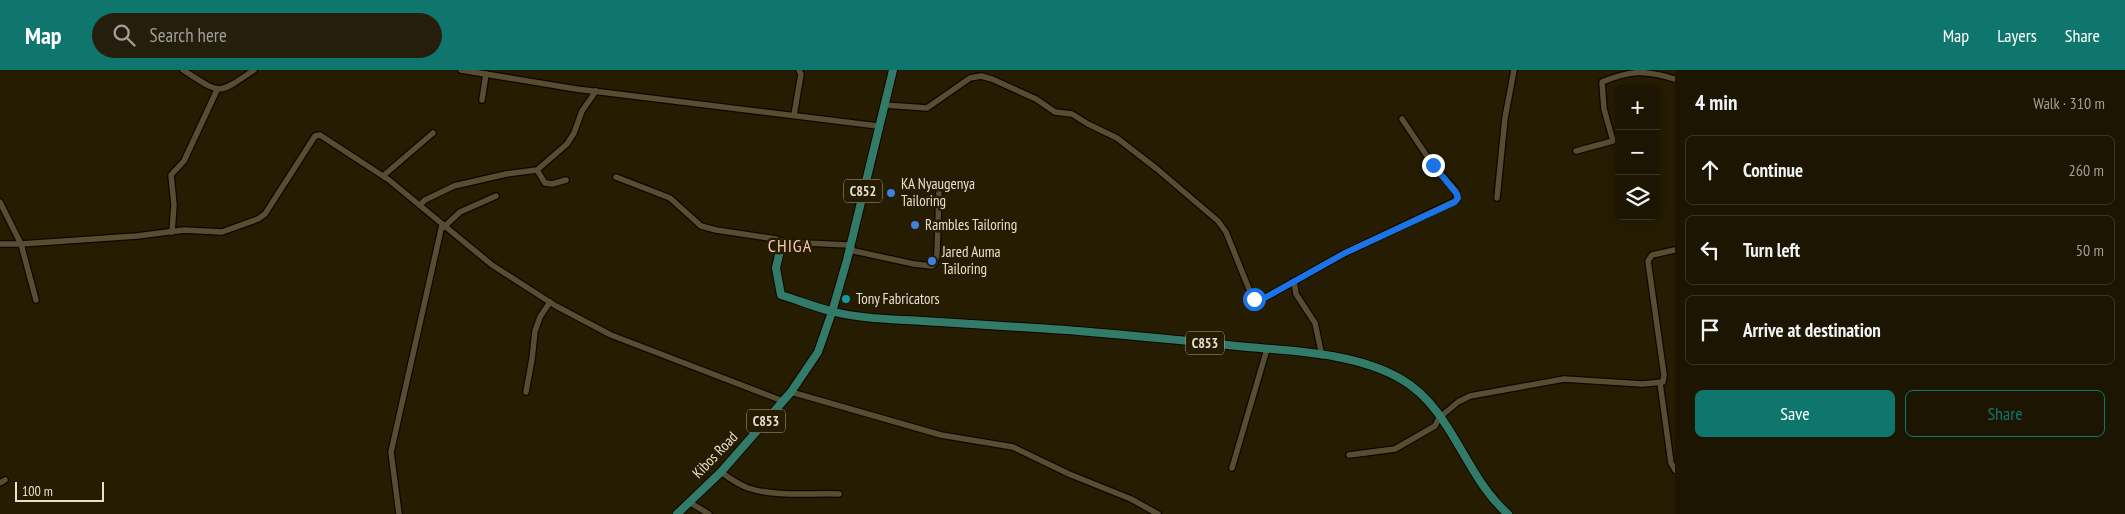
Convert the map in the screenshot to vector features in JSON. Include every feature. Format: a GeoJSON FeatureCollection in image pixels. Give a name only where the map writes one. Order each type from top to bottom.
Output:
{"type":"FeatureCollection","features":[{"type":"Feature","properties":{"kind":"main road","name":"C852"},"geometry":{"type":"LineString","coordinates":[[832,312],[850,246],[892,70]]}},
{"type":"Feature","properties":{"kind":"main road"},"geometry":{"type":"LineString","coordinates":[[782,242],[776,268],[781,295],[832,312]]}},
{"type":"Feature","properties":{"kind":"main road","name":"C853"},"geometry":{"type":"LineString","coordinates":[[832,312],[901,320],[1100,332],[1345,358],[1366,364],[1401,379],[1430,403],[1475,473],[1496,502],[1508,514]]}},
{"type":"Feature","properties":{"kind":"main road","name":"Kibos Road"},"geometry":{"type":"LineString","coordinates":[[677,514],[721,472],[791,392],[818,352],[832,312]]}},
{"type":"Feature","properties":{"kind":"street"},"geometry":{"type":"LineString","coordinates":[[183,70],[217,90],[226,88],[254,70]]}},
{"type":"Feature","properties":{"kind":"street"},"geometry":{"type":"LineString","coordinates":[[461,70],[596,91],[878,126]]}},
{"type":"Feature","properties":{"kind":"street"},"geometry":{"type":"LineString","coordinates":[[794,115],[802,74],[799,70]]}},
{"type":"Feature","properties":{"kind":"street"},"geometry":{"type":"LineString","coordinates":[[1497,198],[1505,118],[1514,70]]}},
{"type":"Feature","properties":{"kind":"street"},"geometry":{"type":"LineString","coordinates":[[1576,151],[1613,141],[1604,109],[1602,82],[1631,72],[1647,70],[1675,79]]}},
{"type":"Feature","properties":{"kind":"street"},"geometry":{"type":"LineString","coordinates":[[482,100],[486,74]]}},
{"type":"Feature","properties":{"kind":"street"},"geometry":{"type":"LineString","coordinates":[[884,105],[926,108],[970,78],[976,76],[992,79],[1022,91],[1055,112],[1072,114],[1117,138],[1218,221],[1226,232],[1255,300],[1261,300],[1373,239],[1457,200],[1456,191],[1433,165],[1402,119]]}},
{"type":"Feature","properties":{"kind":"street"},"geometry":{"type":"LineString","coordinates":[[172,232],[174,205],[170,175],[184,161],[217,90]]}},
{"type":"Feature","properties":{"kind":"street"},"geometry":{"type":"LineString","coordinates":[[420,205],[425,200],[454,186],[506,174],[537,170],[567,144],[574,133],[582,111],[596,91]]}},
{"type":"Feature","properties":{"kind":"street"},"geometry":{"type":"LineString","coordinates":[[383,176],[432,133]]}},
{"type":"Feature","properties":{"kind":"street"},"geometry":{"type":"LineString","coordinates":[[0,244],[145,236],[184,230],[222,232],[262,218],[317,135],[320,135],[383,176],[492,266],[550,302],[611,335],[783,401]]}},
{"type":"Feature","properties":{"kind":"street"},"geometry":{"type":"LineString","coordinates":[[537,170],[545,183],[552,184],[566,180]]}},
{"type":"Feature","properties":{"kind":"street"},"geometry":{"type":"LineString","coordinates":[[616,177],[670,198],[701,226],[776,239],[782,242],[850,246],[854,251],[932,266],[935,263],[937,253],[939,193]]}},
{"type":"Feature","properties":{"kind":"street"},"geometry":{"type":"LineString","coordinates":[[399,514],[391,464],[393,442],[443,226],[460,212],[496,196]]}},
{"type":"Feature","properties":{"kind":"street"},"geometry":{"type":"LineString","coordinates":[[0,202],[21,244],[36,300]]}},
{"type":"Feature","properties":{"kind":"street"},"geometry":{"type":"LineString","coordinates":[[1349,455],[1395,449],[1434,426],[1458,402],[1470,396],[1564,380],[1643,384],[1664,381],[1648,261],[1652,255],[1675,250]]}},
{"type":"Feature","properties":{"kind":"street"},"geometry":{"type":"LineString","coordinates":[[1294,281],[1296,294],[1315,323],[1322,356]]}},
{"type":"Feature","properties":{"kind":"street"},"geometry":{"type":"LineString","coordinates":[[526,392],[535,331],[540,317],[550,302]]}},
{"type":"Feature","properties":{"kind":"street"},"geometry":{"type":"LineString","coordinates":[[1232,468],[1267,349]]}},
{"type":"Feature","properties":{"kind":"street"},"geometry":{"type":"LineString","coordinates":[[1660,383],[1672,463],[1675,470]]}},
{"type":"Feature","properties":{"kind":"street"},"geometry":{"type":"LineString","coordinates":[[791,392],[941,435],[1013,447],[1069,474],[1131,499],[1158,514]]}},
{"type":"Feature","properties":{"kind":"street"},"geometry":{"type":"LineString","coordinates":[[721,472],[739,484],[758,490],[839,494]]}},
{"type":"Feature","properties":{"kind":"street"},"geometry":{"type":"LineString","coordinates":[[689,502],[709,514]]}},
{"type":"Feature","properties":{"kind":"place","name":"KA Nyaugenya Tailoring"},"geometry":{"type":"Point","coordinates":[891,193]}},
{"type":"Feature","properties":{"kind":"place","name":"Rambles Tailoring"},"geometry":{"type":"Point","coordinates":[915,225]}},
{"type":"Feature","properties":{"kind":"place","name":"Jared Auma Tailoring"},"geometry":{"type":"Point","coordinates":[932,261]}},
{"type":"Feature","properties":{"kind":"place","name":"Tony Fabricators"},"geometry":{"type":"Point","coordinates":[846,299]}},
{"type":"Feature","properties":{"kind":"district","name":"CHIGA"},"geometry":{"type":"Point","coordinates":[790,246]}},
{"type":"Feature","properties":{"kind":"route"},"geometry":{"type":"LineString","coordinates":[[1254,299],[1259,301],[1345,253],[1455,202],[1458,198],[1457,194],[1433,165]]}}]}
